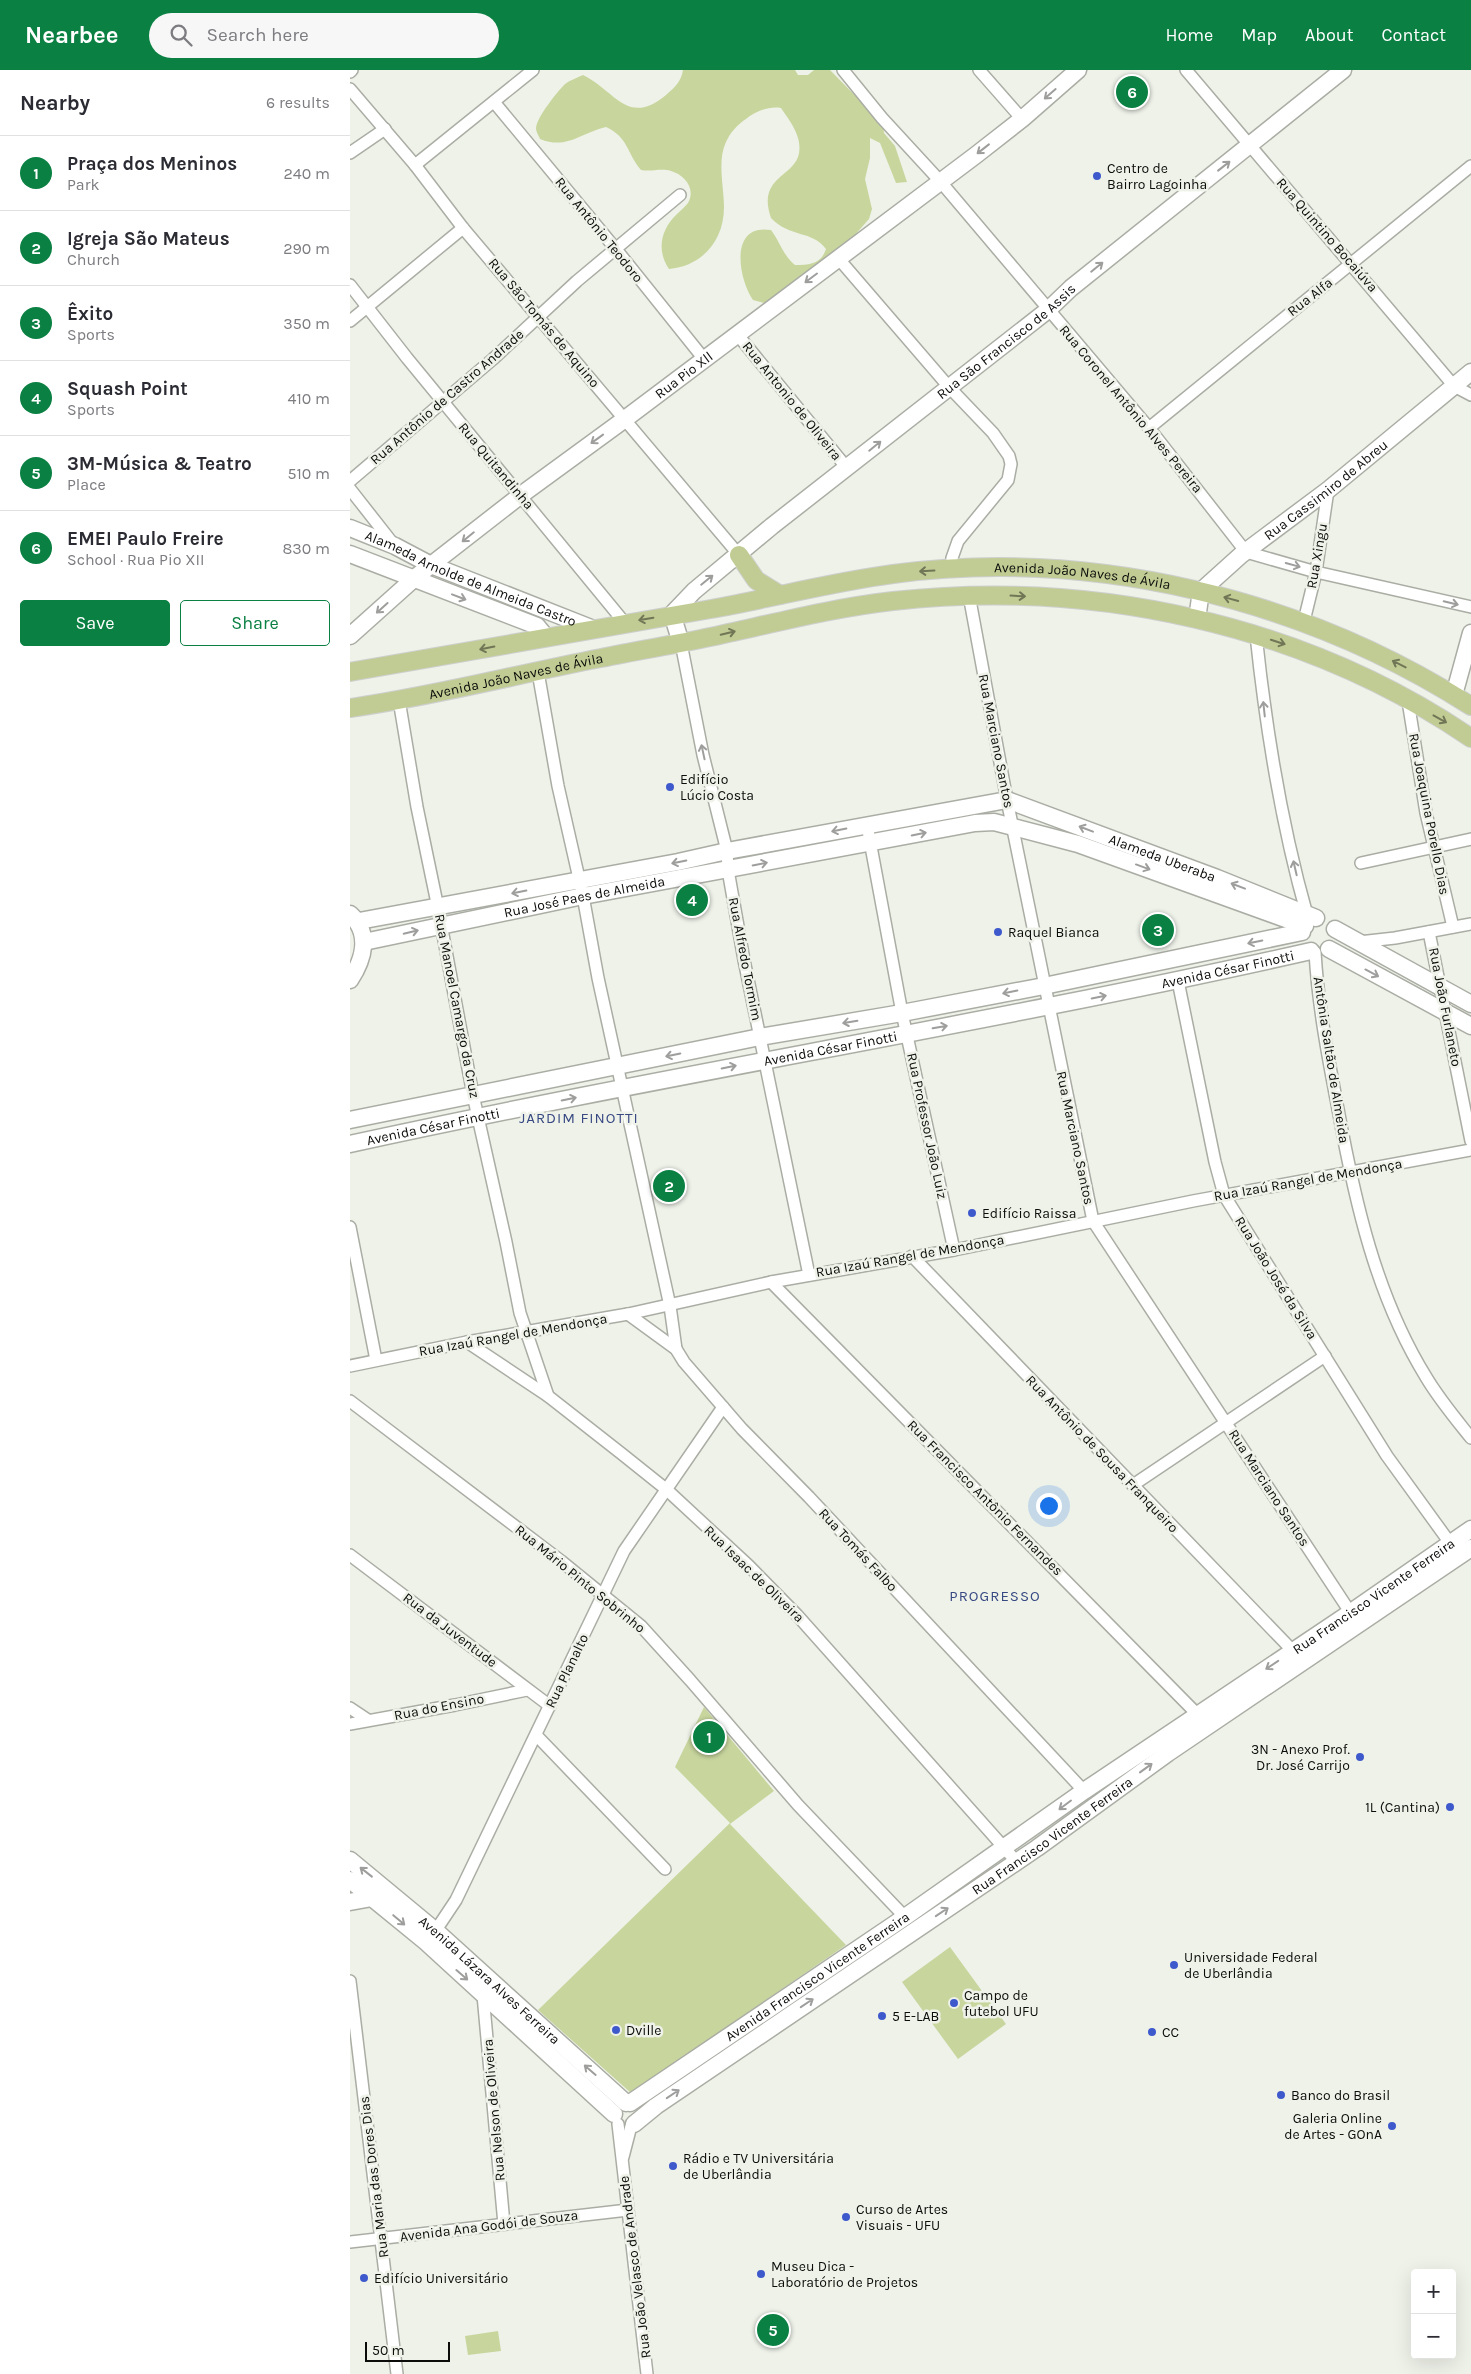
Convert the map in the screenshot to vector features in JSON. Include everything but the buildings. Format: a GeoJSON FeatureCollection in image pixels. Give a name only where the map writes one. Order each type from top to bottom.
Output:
{"type":"FeatureCollection","features":[{"type":"Feature","properties":{"kind":"main road","name":"Rua Pio Xll"},"geometry":{"type":"LineString","coordinates":[[350,636],[414,579],[521,495],[625,419],[1022,119],[1078,70]]}},
{"type":"Feature","properties":{"kind":"main road","name":"Rua São Francisco de Assis"},"geometry":{"type":"LineString","coordinates":[[672,614],[694,591],[1048,310],[1071,288],[1343,70]]}},
{"type":"Feature","properties":{"kind":"main road","name":"Rua Cassimiro de Abreu"},"geometry":{"type":"LineString","coordinates":[[1201,591],[1246,552],[1328,490],[1471,372]]}},
{"type":"Feature","properties":{"kind":"main road","name":"Alameda Arnolde de Almeida Castro"},"geometry":{"type":"LineString","coordinates":[[350,528],[395,546],[431,565],[592,628]]}},
{"type":"Feature","properties":{"kind":"main road","name":"Alameda Arnolde de Almeida Castro"},"geometry":{"type":"LineString","coordinates":[[350,554],[536,626],[546,637]]}},
{"type":"Feature","properties":{"kind":"main road"},"geometry":{"type":"LineString","coordinates":[[739,555],[756,580],[780,594]]}},
{"type":"Feature","properties":{"kind":"main road","name":"Avenida João Naves de Ávila"},"geometry":{"type":"LineString","coordinates":[[350,672],[624,622],[748,602],[780,594],[894,574],[950,570],[1044,568],[1151,581],[1201,591],[1304,621],[1399,663],[1471,706]]}},
{"type":"Feature","properties":{"kind":"main road"},"geometry":{"type":"LineString","coordinates":[[1197,619],[1201,591]]}},
{"type":"Feature","properties":{"kind":"main road","name":"Avenida João Naves de Ávila"},"geometry":{"type":"LineString","coordinates":[[350,708],[399,700],[854,607],[969,595],[1055,598],[1125,606],[1197,619],[1256,635],[1324,659],[1388,688],[1471,738]]}},
{"type":"Feature","properties":{"kind":"main road"},"geometry":{"type":"LineString","coordinates":[[672,614],[681,643]]}},
{"type":"Feature","properties":{"kind":"main road"},"geometry":{"type":"LineString","coordinates":[[1454,695],[1471,632]]}},
{"type":"Feature","properties":{"kind":"main road","name":"Rua José Paes de Almeida"},"geometry":{"type":"LineString","coordinates":[[1007,800],[727,851],[438,908],[354,918],[364,942],[583,896],[974,823],[994,822],[1013,826]]}},
{"type":"Feature","properties":{"kind":"main road","name":"Alameda Uberaba"},"geometry":{"type":"LineString","coordinates":[[1007,800],[1217,878],[1308,923]]}},
{"type":"Feature","properties":{"kind":"main road","name":"Alameda Uberaba"},"geometry":{"type":"LineString","coordinates":[[1013,826],[1078,844],[1308,923],[1328,920],[1335,929],[1357,942],[1442,990],[1471,1004]]}},
{"type":"Feature","properties":{"kind":"main road"},"geometry":{"type":"LineString","coordinates":[[1308,923],[1304,943],[1471,1026]]}},
{"type":"Feature","properties":{"kind":"main road","name":"Avenida César Finotti"},"geometry":{"type":"LineString","coordinates":[[350,1120],[760,1037],[1044,986],[1308,923]]}},
{"type":"Feature","properties":{"kind":"main road"},"geometry":{"type":"LineString","coordinates":[[1318,951],[1336,938],[1335,929]]}},
{"type":"Feature","properties":{"kind":"main road"},"geometry":{"type":"LineString","coordinates":[[350,980],[363,953],[364,942]]}},
{"type":"Feature","properties":{"kind":"main road","name":"Avenida César Finotti"},"geometry":{"type":"LineString","coordinates":[[350,1144],[478,1116],[1049,1007],[1318,951]]}},
{"type":"Feature","properties":{"kind":"main road","name":"Rua Francisco Vicente Ferreira"},"geometry":{"type":"LineString","coordinates":[[624,2122],[656,2106],[1016,1861],[1354,1619],[1450,1543],[1471,1529]]}},
{"type":"Feature","properties":{"kind":"main road","name":"Rua Francisco Vicente Ferreira"},"geometry":{"type":"LineString","coordinates":[[1003,1848],[1292,1651],[1354,1619],[1471,1548]]}},
{"type":"Feature","properties":{"kind":"main road","name":"Avenida Francisco Vicente Ferreira"},"geometry":{"type":"LineString","coordinates":[[624,2122],[619,2105],[628,2103],[905,1917],[1003,1848]]}},
{"type":"Feature","properties":{"kind":"main road","name":"Avenida Lázara Alves Ferreira"},"geometry":{"type":"LineString","coordinates":[[350,1860],[377,1891],[628,2103]]}},
{"type":"Feature","properties":{"kind":"main road","name":"Avenida Lázara Alves Ferreira"},"geometry":{"type":"LineString","coordinates":[[350,1880],[377,1891]]}},
{"type":"Feature","properties":{"kind":"main road"},"geometry":{"type":"LineString","coordinates":[[350,1902],[377,1891]]}},
{"type":"Feature","properties":{"kind":"main road","name":"Avenida Lázara Alves Ferreira"},"geometry":{"type":"LineString","coordinates":[[431,1937],[483,1995],[624,2122]]}},
{"type":"Feature","properties":{"kind":"main road"},"geometry":{"type":"LineString","coordinates":[[624,2122],[637,2120],[637,2110],[628,2103]]}},
{"type":"Feature","properties":{"kind":"street"},"geometry":{"type":"LineString","coordinates":[[414,165],[534,70]]}},
{"type":"Feature","properties":{"kind":"street","name":"Rua Coronel Antônio Alves Pereira"},"geometry":{"type":"LineString","coordinates":[[844,70],[882,118],[940,181],[1149,428],[1246,552]]}},
{"type":"Feature","properties":{"kind":"street"},"geometry":{"type":"LineString","coordinates":[[979,70],[1022,119]]}},
{"type":"Feature","properties":{"kind":"street","name":"Rua Quintino Bocaiúva"},"geometry":{"type":"LineString","coordinates":[[1186,70],[1353,264],[1454,386],[1471,395]]}},
{"type":"Feature","properties":{"kind":"street","name":"Rua São Tomás de Aquino"},"geometry":{"type":"LineString","coordinates":[[350,89],[385,128],[463,228],[739,555]]}},
{"type":"Feature","properties":{"kind":"street","name":"Rua Antônio Teodoro"},"geometry":{"type":"LineString","coordinates":[[494,102],[704,358]]}},
{"type":"Feature","properties":{"kind":"street"},"geometry":{"type":"LineString","coordinates":[[350,153],[385,128]]}},
{"type":"Feature","properties":{"kind":"street","name":"Rua Alfa"},"geometry":{"type":"LineString","coordinates":[[1149,428],[1353,264],[1471,166]]}},
{"type":"Feature","properties":{"kind":"street","name":"Rua Antônio de Castro Andrade"},"geometry":{"type":"LineString","coordinates":[[350,481],[540,317],[615,248],[680,195]]}},
{"type":"Feature","properties":{"kind":"street"},"geometry":{"type":"LineString","coordinates":[[350,321],[463,228]]}},
{"type":"Feature","properties":{"kind":"street"},"geometry":{"type":"LineString","coordinates":[[838,258],[949,387],[993,433],[1010,456],[1011,464],[1008,480],[958,541],[950,570]]}},
{"type":"Feature","properties":{"kind":"street","name":"Rua Quitandinha"},"geometry":{"type":"LineString","coordinates":[[350,285],[484,453],[521,495],[624,622]]}},
{"type":"Feature","properties":{"kind":"street","name":"Rua Antonio de Oliveira"},"geometry":{"type":"LineString","coordinates":[[737,334],[847,468]]}},
{"type":"Feature","properties":{"kind":"street"},"geometry":{"type":"LineString","coordinates":[[350,489],[395,546]]}},
{"type":"Feature","properties":{"kind":"street","name":"Rua Xingu"},"geometry":{"type":"LineString","coordinates":[[1304,621],[1316,572],[1328,490]]}},
{"type":"Feature","properties":{"kind":"street"},"geometry":{"type":"LineString","coordinates":[[1246,552],[1316,572],[1471,607]]}},
{"type":"Feature","properties":{"kind":"street","name":"Rua Marciano Santos"},"geometry":{"type":"LineString","coordinates":[[969,595],[1007,800],[1093,1221],[1354,1619]]}},
{"type":"Feature","properties":{"kind":"street"},"geometry":{"type":"LineString","coordinates":[[1256,635],[1266,723],[1278,791],[1308,923]]}},
{"type":"Feature","properties":{"kind":"street","name":"Rua Alfredo Tormim"},"geometry":{"type":"LineString","coordinates":[[681,643],[703,755],[727,851],[728,870],[764,1060],[809,1275]]}},
{"type":"Feature","properties":{"kind":"street"},"geometry":{"type":"LineString","coordinates":[[538,672],[558,786],[670,1306],[676,1349]]}},
{"type":"Feature","properties":{"kind":"street","name":"Rua Manoel Camargo da Cruz"},"geometry":{"type":"LineString","coordinates":[[399,700],[417,807],[473,1096],[520,1312],[528,1331],[548,1396]]}},
{"type":"Feature","properties":{"kind":"street","name":"Rua Joaquina Porello Dias"},"geometry":{"type":"LineString","coordinates":[[1408,701],[1425,804],[1453,927]]}},
{"type":"Feature","properties":{"kind":"street","name":"Rua Professor João Luiz"},"geometry":{"type":"LineString","coordinates":[[867,825],[869,844],[902,1013],[954,1250]]}},
{"type":"Feature","properties":{"kind":"street"},"geometry":{"type":"LineString","coordinates":[[1360,863],[1471,839]]}},
{"type":"Feature","properties":{"kind":"street"},"geometry":{"type":"LineString","coordinates":[[1357,942],[1471,924]]}},
{"type":"Feature","properties":{"kind":"street","name":"Rua João Furlaneto"},"geometry":{"type":"LineString","coordinates":[[1429,932],[1447,1013],[1471,1141]]}},
{"type":"Feature","properties":{"kind":"street","name":"Antônia Saltão de Almeida"},"geometry":{"type":"LineString","coordinates":[[1318,951],[1317,988],[1349,1173],[1359,1215],[1388,1303],[1407,1344],[1426,1378],[1471,1438]]}},
{"type":"Feature","properties":{"kind":"street","name":"Rua João José da Silva"},"geometry":{"type":"LineString","coordinates":[[1178,981],[1215,1162],[1224,1195],[1387,1456],[1450,1543]]}},
{"type":"Feature","properties":{"kind":"street","name":"Rua Izaú Rangel de Mendonça"},"geometry":{"type":"LineString","coordinates":[[350,1366],[467,1342],[670,1306],[771,1282],[954,1250],[1224,1195],[1471,1150]]}},
{"type":"Feature","properties":{"kind":"street"},"geometry":{"type":"LineString","coordinates":[[350,1228],[376,1360]]}},
{"type":"Feature","properties":{"kind":"street","name":"Rua Antônio de Sousa Franqueiro"},"geometry":{"type":"LineString","coordinates":[[912,1256],[1292,1651]]}},
{"type":"Feature","properties":{"kind":"street","name":"Rua Francisco Antônio Fernandes"},"geometry":{"type":"LineString","coordinates":[[771,1282],[1198,1715]]}},
{"type":"Feature","properties":{"kind":"street","name":"Rua Tomás Falbo"},"geometry":{"type":"LineString","coordinates":[[628,1314],[676,1349],[684,1362],[723,1407],[1084,1791]]}},
{"type":"Feature","properties":{"kind":"street","name":"Rua Isaac de Oliveira"},"geometry":{"type":"LineString","coordinates":[[467,1342],[548,1396],[667,1490],[749,1566],[797,1614],[1016,1861]]}},
{"type":"Feature","properties":{"kind":"street"},"geometry":{"type":"LineString","coordinates":[[1133,1485],[1325,1356]]}},
{"type":"Feature","properties":{"kind":"street","name":"Rua Mário Pinto Sobrinho"},"geometry":{"type":"LineString","coordinates":[[350,1401],[602,1594],[662,1648],[780,1784],[905,1917]]}},
{"type":"Feature","properties":{"kind":"street","name":"Rua Planalto"},"geometry":{"type":"LineString","coordinates":[[431,1937],[456,1900],[588,1630],[602,1594],[624,1551],[723,1407]]}},
{"type":"Feature","properties":{"kind":"street","name":"Rua da Juventude"},"geometry":{"type":"LineString","coordinates":[[350,1555],[550,1706]]}},
{"type":"Feature","properties":{"kind":"street","name":"Rua do Ensino"},"geometry":{"type":"LineString","coordinates":[[350,1724],[528,1690]]}},
{"type":"Feature","properties":{"kind":"street"},"geometry":{"type":"LineString","coordinates":[[350,1708],[368,1720]]}},
{"type":"Feature","properties":{"kind":"street"},"geometry":{"type":"LineString","coordinates":[[536,1735],[665,1869]]}},
{"type":"Feature","properties":{"kind":"street","name":"Rua Maria das Dores Dias"},"geometry":{"type":"LineString","coordinates":[[350,1981],[397,2374]]}},
{"type":"Feature","properties":{"kind":"street","name":"Rua Nelson de Oliveira"},"geometry":{"type":"LineString","coordinates":[[483,1995],[504,2224]]}},
{"type":"Feature","properties":{"kind":"street","name":"Rua João Velasco de Andrade"},"geometry":{"type":"LineString","coordinates":[[624,2122],[622,2161],[647,2374]]}},
{"type":"Feature","properties":{"kind":"street","name":"Avenida Ana Godói de Souza"},"geometry":{"type":"LineString","coordinates":[[350,2242],[628,2210]]}},
{"type":"Feature","properties":{"kind":"green space"},"geometry":{"type":"Polygon","coordinates":[[[683,70],[795,70],[798,75],[808,75],[814,70],[830,70],[883,124],[884,133],[895,146],[907,182],[896,183],[880,143],[870,138],[870,158],[865,179],[872,209],[869,219],[854,236],[774,301],[764,303],[753,300],[741,266],[743,243],[748,235],[758,230],[771,230],[787,257],[795,265],[805,265],[818,261],[826,249],[814,239],[786,229],[771,218],[768,202],[770,191],[775,182],[796,161],[799,151],[797,134],[781,108],[763,110],[740,123],[732,132],[723,149],[721,166],[723,219],[715,241],[709,250],[692,263],[669,269],[663,254],[662,240],[667,226],[688,203],[690,198],[690,188],[685,179],[667,170],[641,170],[619,136],[606,127],[566,142],[558,143],[540,139],[536,128],[544,111],[561,88],[569,81],[583,75],[622,103],[631,107],[641,108],[653,104],[675,87],[683,70]]]}},
{"type":"Feature","properties":{"kind":"green space"},"geometry":{"type":"Polygon","coordinates":[[[704,1707],[774,1791],[730,1824],[846,1945],[631,2093],[538,2010],[730,1823],[675,1767],[704,1707]]]}},
{"type":"Feature","properties":{"kind":"green space","name":"Campo de futebol UFU"},"geometry":{"type":"Polygon","coordinates":[[[950,1947],[1006,2024],[958,2059],[902,1982],[950,1947]]]}},
{"type":"Feature","properties":{"kind":"green space"},"geometry":{"type":"Polygon","coordinates":[[[498,2331],[501,2351],[468,2355],[465,2336],[498,2331]]]}},
{"type":"Feature","properties":{"kind":"place","name":"EMEI Paulo Freire"},"geometry":{"type":"Point","coordinates":[1132,92]}},
{"type":"Feature","properties":{"kind":"place","name":"Centro de Bairro Lagoinha"},"geometry":{"type":"Point","coordinates":[1097,176]}},
{"type":"Feature","properties":{"kind":"place","name":"Edifício Lúcio Costa"},"geometry":{"type":"Point","coordinates":[670,787]}},
{"type":"Feature","properties":{"kind":"place","name":"Squash Point"},"geometry":{"type":"Point","coordinates":[692,900]}},
{"type":"Feature","properties":{"kind":"place","name":"Êxito"},"geometry":{"type":"Point","coordinates":[1158,930]}},
{"type":"Feature","properties":{"kind":"place","name":"Raquel Bianca"},"geometry":{"type":"Point","coordinates":[998,932]}},
{"type":"Feature","properties":{"kind":"place","name":"Igreja São Mateus"},"geometry":{"type":"Point","coordinates":[669,1186]}},
{"type":"Feature","properties":{"kind":"place","name":"Edifício Raissa"},"geometry":{"type":"Point","coordinates":[972,1213]}},
{"type":"Feature","properties":{"kind":"place","name":"Praça dos Meninos"},"geometry":{"type":"Point","coordinates":[709,1737]}},
{"type":"Feature","properties":{"kind":"place","name":"3N - Anexo Prof. Dr. José Carrijo"},"geometry":{"type":"Point","coordinates":[1360,1757]}},
{"type":"Feature","properties":{"kind":"place","name":"1L (Cantina)"},"geometry":{"type":"Point","coordinates":[1450,1807]}},
{"type":"Feature","properties":{"kind":"place","name":"Universidade Federal de Uberlândia"},"geometry":{"type":"Point","coordinates":[1174,1965]}},
{"type":"Feature","properties":{"kind":"place","name":"Campo de futebol UFU"},"geometry":{"type":"Point","coordinates":[954,2003]}},
{"type":"Feature","properties":{"kind":"place","name":"5 E-LAB"},"geometry":{"type":"Point","coordinates":[882,2016]}},
{"type":"Feature","properties":{"kind":"place","name":"Dville"},"geometry":{"type":"Point","coordinates":[616,2030]}},
{"type":"Feature","properties":{"kind":"place","name":"CC"},"geometry":{"type":"Point","coordinates":[1152,2032]}},
{"type":"Feature","properties":{"kind":"place","name":"Banco do Brasil"},"geometry":{"type":"Point","coordinates":[1281,2095]}},
{"type":"Feature","properties":{"kind":"place","name":"Galeria Online de Artes - GOnA"},"geometry":{"type":"Point","coordinates":[1392,2126]}},
{"type":"Feature","properties":{"kind":"place","name":"Rádio e TV Universitária de Uberlândia"},"geometry":{"type":"Point","coordinates":[673,2166]}},
{"type":"Feature","properties":{"kind":"place","name":"Curso de Artes Visuais - UFU"},"geometry":{"type":"Point","coordinates":[846,2217]}},
{"type":"Feature","properties":{"kind":"place","name":"Museu Dica - Laboratório de Projetos"},"geometry":{"type":"Point","coordinates":[761,2274]}},
{"type":"Feature","properties":{"kind":"place","name":"Edifício Universitário"},"geometry":{"type":"Point","coordinates":[364,2278]}},
{"type":"Feature","properties":{"kind":"place","name":"3M-Música & Teatro"},"geometry":{"type":"Point","coordinates":[773,2330]}},
{"type":"Feature","properties":{"kind":"district","name":"JARDIM FINOTTI"},"geometry":{"type":"Point","coordinates":[579,1118]}},
{"type":"Feature","properties":{"kind":"district","name":"PROGRESSO"},"geometry":{"type":"Point","coordinates":[995,1596]}}]}
